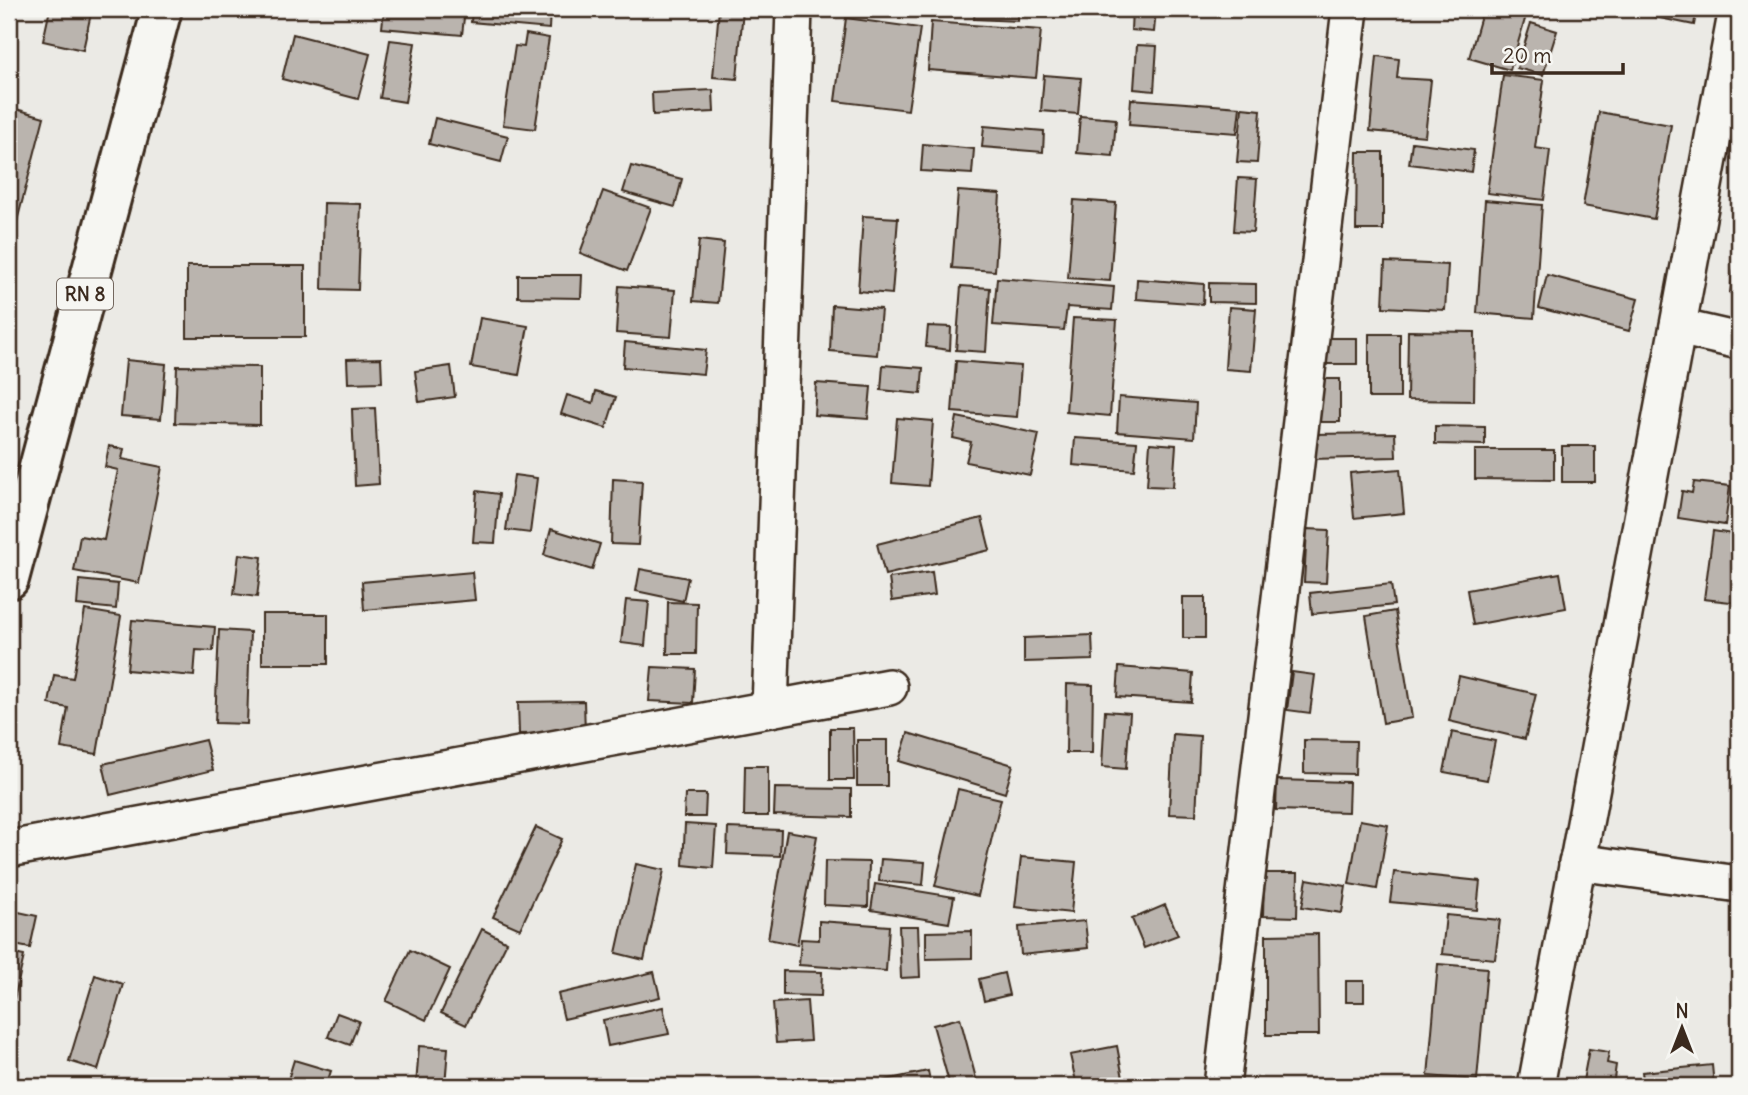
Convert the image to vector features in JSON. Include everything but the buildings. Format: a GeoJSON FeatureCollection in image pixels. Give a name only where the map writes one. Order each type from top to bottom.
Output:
{"type":"FeatureCollection","features":[{"type":"Feature","properties":{"kind":"main road","name":"RN 8"},"geometry":{"type":"LineString","coordinates":[[9,579],[162,9]]}},
{"type":"Feature","properties":{"kind":"street"},"geometry":{"type":"LineString","coordinates":[[771,709],[794,9]]}},
{"type":"Feature","properties":{"kind":"street"},"geometry":{"type":"LineString","coordinates":[[1222,1086],[1350,9]]}},
{"type":"Feature","properties":{"kind":"street"},"geometry":{"type":"LineString","coordinates":[[1536,1086],[1737,9]]}},
{"type":"Feature","properties":{"kind":"street"},"geometry":{"type":"LineString","coordinates":[[1678,327],[1739,341]]}},
{"type":"Feature","properties":{"kind":"street"},"geometry":{"type":"LineString","coordinates":[[9,849],[889,687]]}},
{"type":"Feature","properties":{"kind":"street"},"geometry":{"type":"LineString","coordinates":[[1577,862],[1739,884]]}}]}
